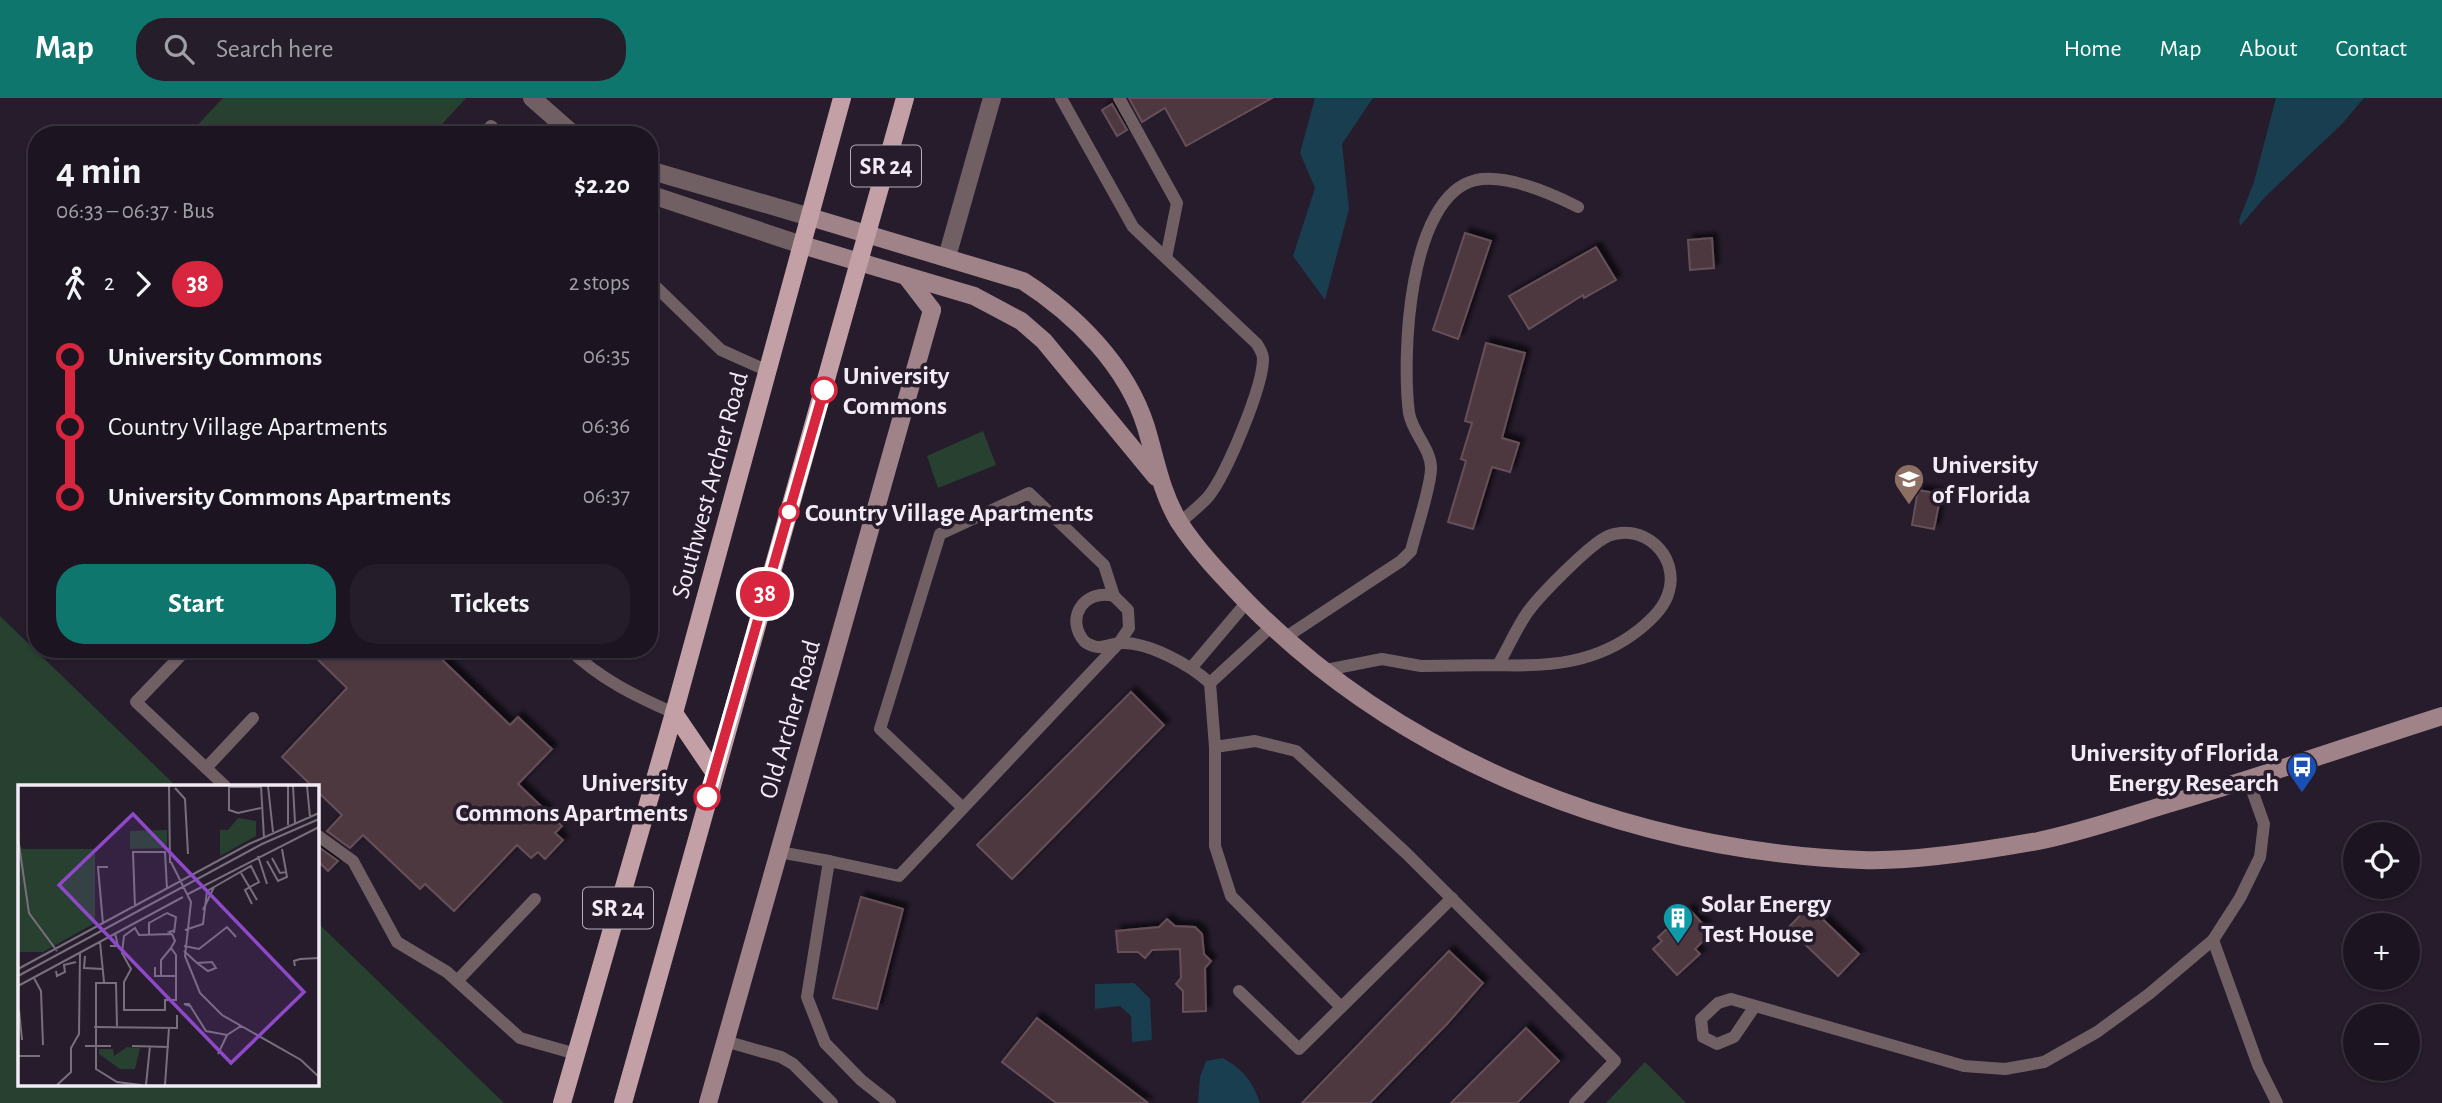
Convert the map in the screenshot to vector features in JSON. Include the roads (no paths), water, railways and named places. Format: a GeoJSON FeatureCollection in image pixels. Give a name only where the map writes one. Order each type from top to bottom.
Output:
{"type":"FeatureCollection","features":[{"type":"Feature","properties":{"kind":"main road","name":"SR 24"},"geometry":{"type":"LineString","coordinates":[[802,244],[842,98]]}},
{"type":"Feature","properties":{"kind":"main road","name":"SR 24"},"geometry":{"type":"LineString","coordinates":[[623,1103],[905,98]]}},
{"type":"Feature","properties":{"kind":"main road","name":"Southwest Archer Road"},"geometry":{"type":"LineString","coordinates":[[562,1103],[674,713],[802,244]]}},
{"type":"Feature","properties":{"kind":"main road"},"geometry":{"type":"LineString","coordinates":[[674,713],[714,772]]}},
{"type":"Feature","properties":{"kind":"street"},"geometry":{"type":"LineString","coordinates":[[532,98],[564,126]]}},
{"type":"Feature","properties":{"kind":"street"},"geometry":{"type":"LineString","coordinates":[[947,257],[992,98]]}},
{"type":"Feature","properties":{"kind":"street"},"geometry":{"type":"LineString","coordinates":[[658,173],[1023,281],[1050,298],[1078,323],[1118,370],[1140,413],[1158,480],[1180,523],[1247,602],[1361,698],[1434,743],[1565,805],[1646,829],[1796,855],[1866,860],[1960,852],[2039,841],[2248,779],[2442,716]]}},
{"type":"Feature","properties":{"kind":"street"},"geometry":{"type":"LineString","coordinates":[[658,197],[859,262],[967,293],[999,307],[1044,341],[1158,480]]}},
{"type":"Feature","properties":{"kind":"street"},"geometry":{"type":"LineString","coordinates":[[906,276],[932,310],[967,293]]}},
{"type":"Feature","properties":{"kind":"street","name":"Old Archer Road"},"geometry":{"type":"LineString","coordinates":[[708,1103],[932,310]]}},
{"type":"Feature","properties":{"kind":"lane"},"geometry":{"type":"LineString","coordinates":[[1061,98],[1133,226],[1257,344],[1263,355],[1262,368],[1246,420],[1224,468],[1209,496],[1180,523]]}},
{"type":"Feature","properties":{"kind":"lane"},"geometry":{"type":"LineString","coordinates":[[1119,98],[1177,203],[1166,258]]}},
{"type":"Feature","properties":{"kind":"lane"},"geometry":{"type":"LineString","coordinates":[[1210,683],[1279,631],[1401,561],[1411,551],[1431,467],[1409,415],[1410,317],[1418,260],[1432,224],[1444,203],[1458,189],[1477,180],[1537,187],[1578,207]]}},
{"type":"Feature","properties":{"kind":"lane"},"geometry":{"type":"LineString","coordinates":[[658,289],[721,350],[768,371]]}},
{"type":"Feature","properties":{"kind":"lane"},"geometry":{"type":"LineString","coordinates":[[963,808],[880,729],[940,534],[1029,493],[1104,565],[1114,596]]}},
{"type":"Feature","properties":{"kind":"lane"},"geometry":{"type":"LineString","coordinates":[[1326,670],[1382,659],[1421,666],[1499,665],[1565,663],[1591,657],[1632,635],[1661,608],[1669,591],[1670,575],[1666,558],[1644,536],[1626,532],[1608,536],[1593,545],[1527,613],[1499,665]]}},
{"type":"Feature","properties":{"kind":"lane"},"geometry":{"type":"LineString","coordinates":[[779,852],[899,876],[1119,643],[1126,636],[1130,619],[1124,604],[1114,596],[1098,594],[1090,597],[1078,609],[1075,624],[1080,638],[1090,646],[1102,649],[1119,643],[1164,654],[1192,667],[1210,683],[1215,747],[1215,846],[1231,896],[1341,1007]]}},
{"type":"Feature","properties":{"kind":"lane"},"geometry":{"type":"LineString","coordinates":[[1192,667],[1247,602]]}},
{"type":"Feature","properties":{"kind":"lane"},"geometry":{"type":"LineString","coordinates":[[178,658],[135,702],[224,785]]}},
{"type":"Feature","properties":{"kind":"lane"},"geometry":{"type":"LineString","coordinates":[[578,658],[623,690],[674,713]]}},
{"type":"Feature","properties":{"kind":"lane"},"geometry":{"type":"LineString","coordinates":[[206,768],[253,718]]}},
{"type":"Feature","properties":{"kind":"lane"},"geometry":{"type":"LineString","coordinates":[[1215,747],[1255,741],[1296,751],[1452,898],[1615,1061],[1575,1103]]}},
{"type":"Feature","properties":{"kind":"lane"},"geometry":{"type":"LineString","coordinates":[[1755,1006],[1964,1066],[2005,1069],[2044,1062],[2097,1032],[2149,994],[2213,940],[2240,898],[2260,857],[2264,824],[2248,779]]}},
{"type":"Feature","properties":{"kind":"lane"},"geometry":{"type":"LineString","coordinates":[[318,836],[354,861],[397,942],[447,972],[520,1038],[576,1055]]}},
{"type":"Feature","properties":{"kind":"lane"},"geometry":{"type":"LineString","coordinates":[[829,861],[807,997],[825,1043],[861,1080],[890,1103]]}},
{"type":"Feature","properties":{"kind":"lane"},"geometry":{"type":"LineString","coordinates":[[1239,990],[1299,1049],[1452,898]]}},
{"type":"Feature","properties":{"kind":"lane"},"geometry":{"type":"LineString","coordinates":[[457,981],[535,899]]}},
{"type":"Feature","properties":{"kind":"lane"},"geometry":{"type":"LineString","coordinates":[[2213,940],[2258,1065],[2277,1103]]}},
{"type":"Feature","properties":{"kind":"lane"},"geometry":{"type":"LineString","coordinates":[[725,1041],[774,1055],[793,1064],[832,1103]]}},
{"type":"Feature","properties":{"kind":"water"},"geometry":{"type":"Polygon","coordinates":[[[1315,98],[1373,98],[1342,144],[1349,209],[1325,300],[1293,256],[1315,188],[1300,153],[1315,98]]]}},
{"type":"Feature","properties":{"kind":"water"},"geometry":{"type":"Polygon","coordinates":[[[2276,98],[2364,98],[2342,124],[2266,196],[2240,226],[2239,220],[2254,182],[2276,98]]]}},
{"type":"Feature","properties":{"kind":"water"},"geometry":{"type":"Polygon","coordinates":[[[1134,983],[1150,999],[1152,1040],[1132,1042],[1131,1016],[1120,1006],[1095,1009],[1095,984],[1134,983]]]}},
{"type":"Feature","properties":{"kind":"water"},"geometry":{"type":"Polygon","coordinates":[[[1223,1058],[1246,1076],[1260,1103],[1198,1103],[1200,1077],[1206,1061],[1223,1058]]]}},
{"type":"Feature","properties":{"kind":"place","name":"University Commons"},"geometry":{"type":"Point","coordinates":[824,390]}},
{"type":"Feature","properties":{"kind":"place","name":"University of Florida"},"geometry":{"type":"Point","coordinates":[1909,506]}},
{"type":"Feature","properties":{"kind":"place","name":"Country Village Apartments"},"geometry":{"type":"Point","coordinates":[789,512]}},
{"type":"Feature","properties":{"kind":"place","name":"University of Florida Energy Research"},"geometry":{"type":"Point","coordinates":[2302,794]}},
{"type":"Feature","properties":{"kind":"place","name":"University Commons Apartments"},"geometry":{"type":"Point","coordinates":[707,797]}},
{"type":"Feature","properties":{"kind":"place","name":"Solar Energy Test House"},"geometry":{"type":"Point","coordinates":[1678,945]}}]}
